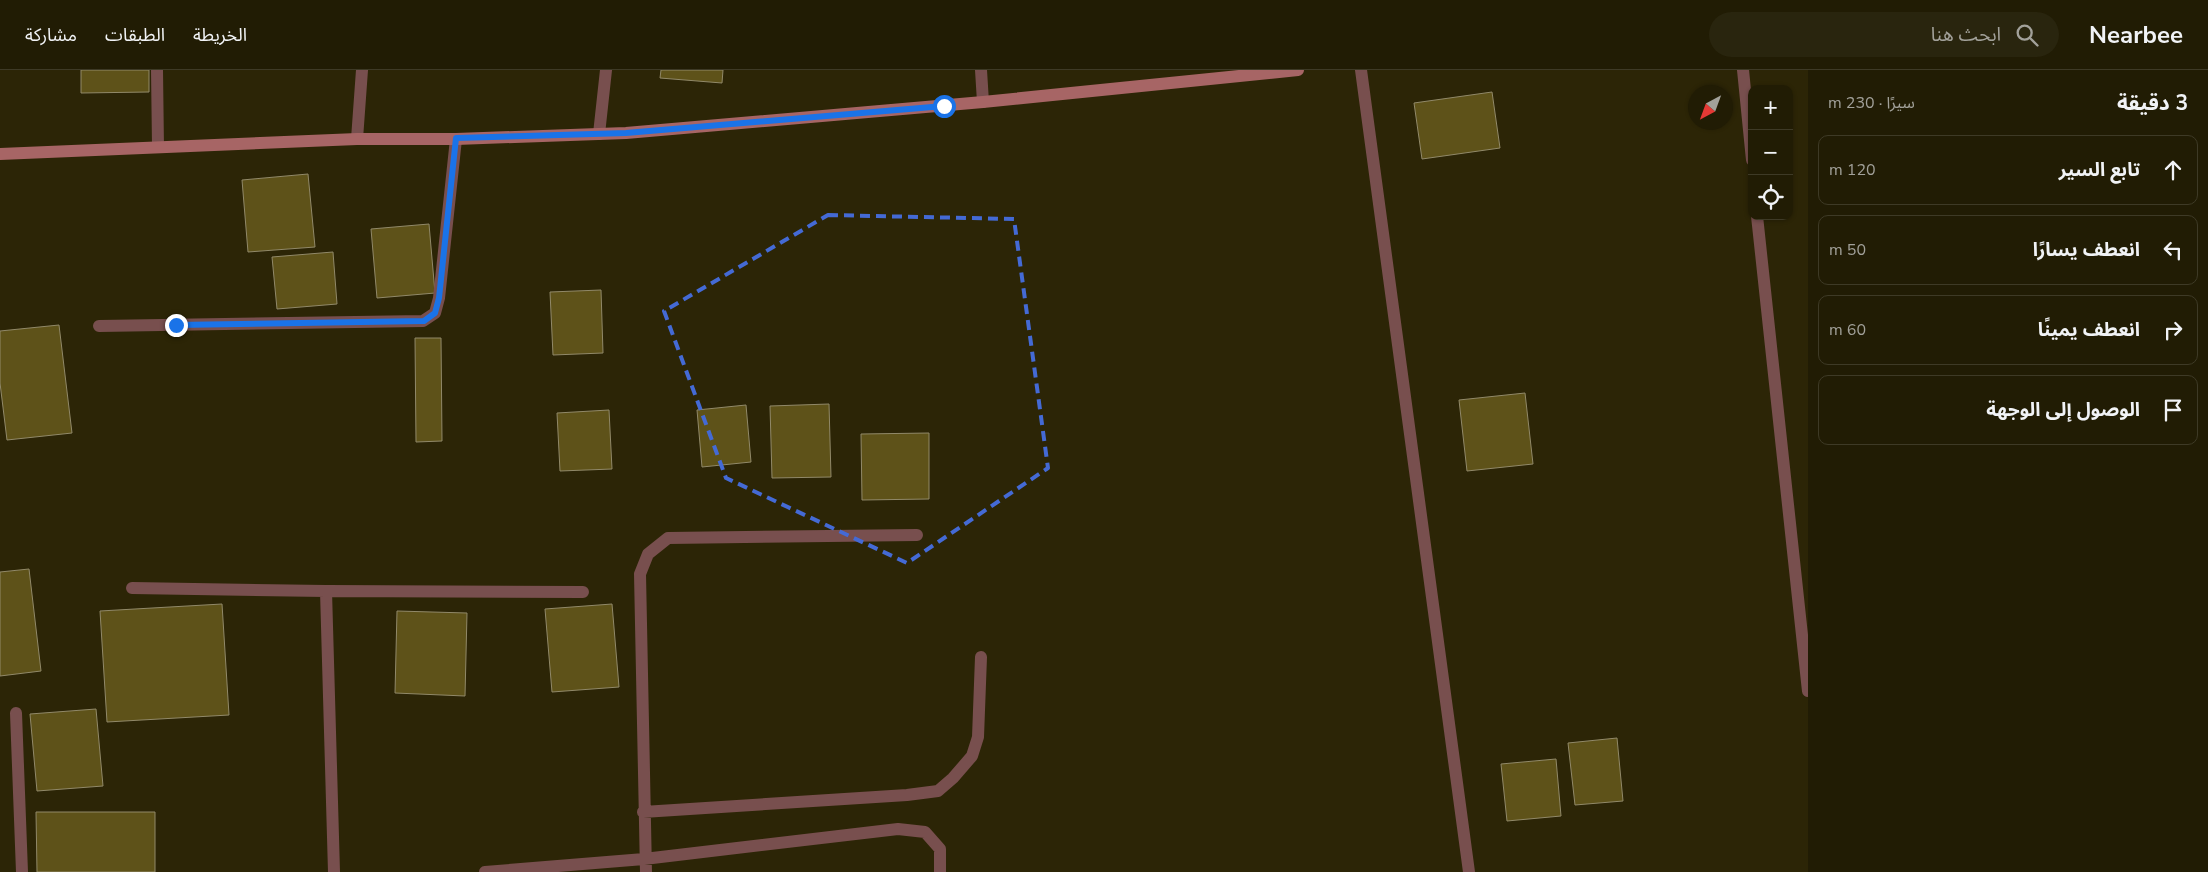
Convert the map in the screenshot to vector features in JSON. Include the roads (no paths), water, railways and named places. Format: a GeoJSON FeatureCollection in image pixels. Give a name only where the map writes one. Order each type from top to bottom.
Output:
{"type":"FeatureCollection","features":[{"type":"Feature","properties":{"kind":"street"},"geometry":{"type":"LineString","coordinates":[[157,70],[158,148]]}},
{"type":"Feature","properties":{"kind":"street"},"geometry":{"type":"LineString","coordinates":[[357,139],[362,70]]}},
{"type":"Feature","properties":{"kind":"street"},"geometry":{"type":"LineString","coordinates":[[599,134],[606,70]]}},
{"type":"Feature","properties":{"kind":"street"},"geometry":{"type":"LineString","coordinates":[[981,70],[983,102]]}},
{"type":"Feature","properties":{"kind":"street"},"geometry":{"type":"LineString","coordinates":[[0,154],[357,139],[599,134],[983,102],[1298,70]]}},
{"type":"Feature","properties":{"kind":"street"},"geometry":{"type":"LineString","coordinates":[[1361,70],[1468,872]]}},
{"type":"Feature","properties":{"kind":"street"},"geometry":{"type":"LineString","coordinates":[[1743,70],[1749,130]]}},
{"type":"Feature","properties":{"kind":"street"},"geometry":{"type":"LineString","coordinates":[[100,326],[424,321],[435,313],[439,298],[456,138]]}},
{"type":"Feature","properties":{"kind":"street"},"geometry":{"type":"LineString","coordinates":[[1757,220],[1808,691]]}},
{"type":"Feature","properties":{"kind":"street"},"geometry":{"type":"LineString","coordinates":[[646,872],[643,812],[640,574],[648,554],[668,538],[917,535]]}},
{"type":"Feature","properties":{"kind":"street"},"geometry":{"type":"LineString","coordinates":[[132,588],[583,592]]}},
{"type":"Feature","properties":{"kind":"street"},"geometry":{"type":"LineString","coordinates":[[326,591],[334,872]]}},
{"type":"Feature","properties":{"kind":"street"},"geometry":{"type":"LineString","coordinates":[[643,812],[907,795],[938,791],[953,778],[972,756],[978,737],[981,656]]}},
{"type":"Feature","properties":{"kind":"street"},"geometry":{"type":"LineString","coordinates":[[16,713],[22,872]]}},
{"type":"Feature","properties":{"kind":"street"},"geometry":{"type":"LineString","coordinates":[[485,872],[644,859],[898,829],[925,832],[940,850],[940,872]]}}]}
